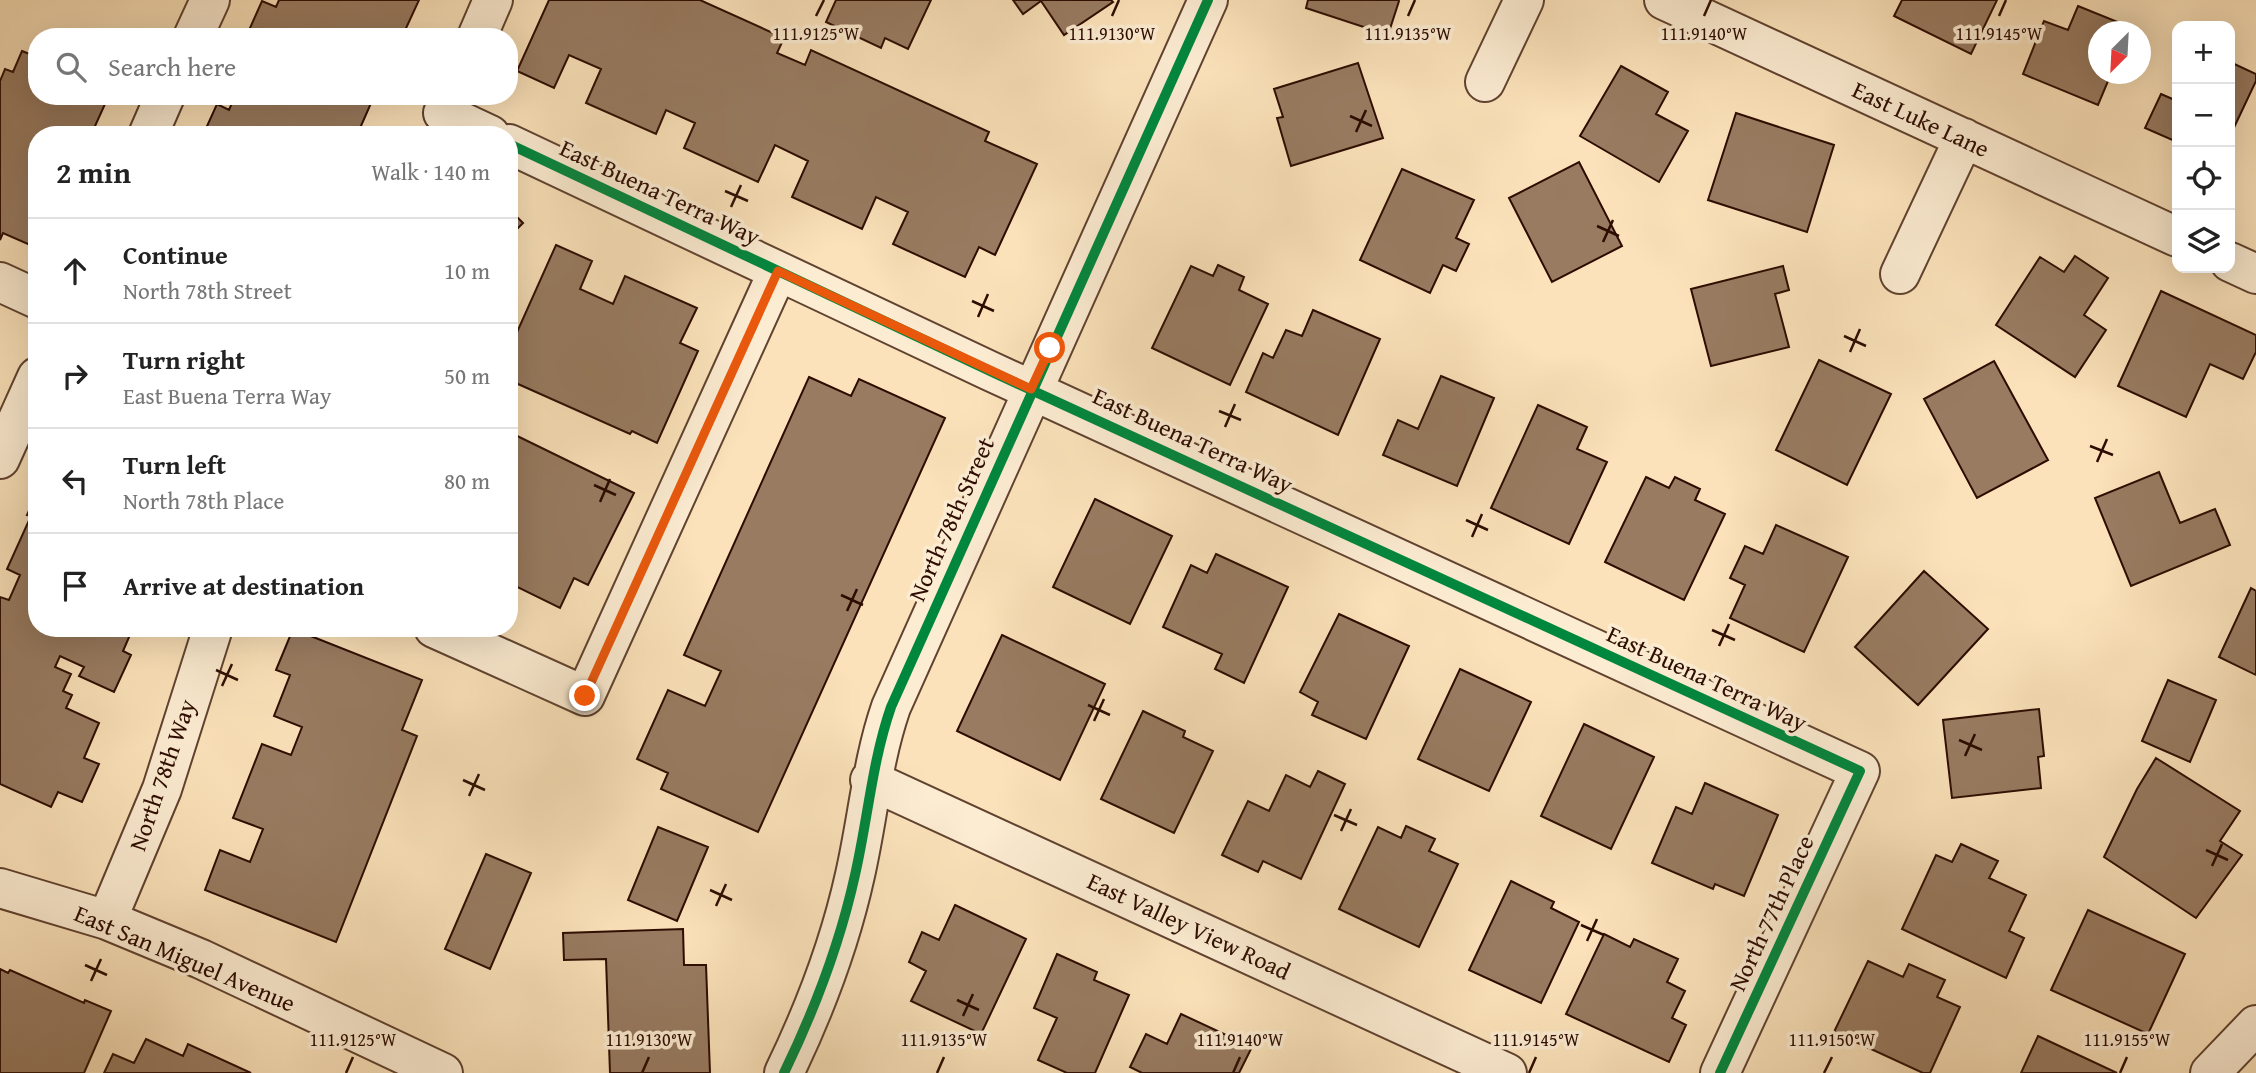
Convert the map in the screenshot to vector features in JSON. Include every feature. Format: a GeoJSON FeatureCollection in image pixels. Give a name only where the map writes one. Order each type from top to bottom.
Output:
{"type":"FeatureCollection","features":[{"type":"Feature","properties":{"kind":"street"},"geometry":{"type":"LineString","coordinates":[[197,28],[210,0]]}},
{"type":"Feature","properties":{"kind":"street"},"geometry":{"type":"LineString","coordinates":[[481,28],[493,0]]}},
{"type":"Feature","properties":{"kind":"street","name":"North 78th Street"},"geometry":{"type":"LineString","coordinates":[[785,1073],[804,1032],[827,968],[855,876],[870,780],[891,707],[1031,389],[1208,0]]}},
{"type":"Feature","properties":{"kind":"street"},"geometry":{"type":"LineString","coordinates":[[1485,82],[1524,0]]}},
{"type":"Feature","properties":{"kind":"street","name":"East Luke Lane"},"geometry":{"type":"LineString","coordinates":[[1664,0],[2172,235]]}},
{"type":"Feature","properties":{"kind":"street"},"geometry":{"type":"LineString","coordinates":[[152,126],[162,105]]}},
{"type":"Feature","properties":{"kind":"street"},"geometry":{"type":"LineString","coordinates":[[443,115],[469,126]]}},
{"type":"Feature","properties":{"kind":"street"},"geometry":{"type":"LineString","coordinates":[[1900,274],[1964,138]]}},
{"type":"Feature","properties":{"kind":"street","name":"East Buena Terra Way"},"geometry":{"type":"LineString","coordinates":[[518,148],[1860,772]]}},
{"type":"Feature","properties":{"kind":"street"},"geometry":{"type":"LineString","coordinates":[[2235,264],[2256,274]]}},
{"type":"Feature","properties":{"kind":"street"},"geometry":{"type":"LineString","coordinates":[[454,637],[585,696],[778,271]]}},
{"type":"Feature","properties":{"kind":"street"},"geometry":{"type":"LineString","coordinates":[[0,282],[28,295]]}},
{"type":"Feature","properties":{"kind":"street"},"geometry":{"type":"LineString","coordinates":[[0,459],[28,397]]}},
{"type":"Feature","properties":{"kind":"street","name":"North 78th Way"},"geometry":{"type":"LineString","coordinates":[[107,920],[162,789],[210,637]]}},
{"type":"Feature","properties":{"kind":"street","name":"North 77th Place"},"geometry":{"type":"LineString","coordinates":[[1720,1073],[1860,772]]}},
{"type":"Feature","properties":{"kind":"street","name":"East Valley View Road"},"geometry":{"type":"LineString","coordinates":[[870,780],[1507,1073]]}},
{"type":"Feature","properties":{"kind":"street","name":"East San Miguel Avenue"},"geometry":{"type":"LineString","coordinates":[[0,888],[107,920],[201,959],[443,1073]]}},
{"type":"Feature","properties":{"kind":"street"},"geometry":{"type":"LineString","coordinates":[[2210,1073],[2256,1025]]}},
{"type":"Feature","properties":{"kind":"building"},"geometry":{"type":"Polygon","coordinates":[[[279,0],[419,0],[406,28],[250,28],[262,1],[276,7],[279,0]]]}},
{"type":"Feature","properties":{"kind":"building"},"geometry":{"type":"Polygon","coordinates":[[[549,0],[700,0],[784,38],[777,53],[805,65],[811,50],[989,132],[985,141],[1037,164],[995,255],[979,247],[965,277],[893,244],[908,212],[876,197],[862,229],[792,197],[808,161],[775,145],[758,182],[684,148],[695,123],[666,110],[656,134],[586,103],[601,69],[569,55],[554,88],[518,71],[549,0]]]}},
{"type":"Feature","properties":{"kind":"building"},"geometry":{"type":"Polygon","coordinates":[[[836,0],[931,0],[908,49],[885,38],[881,48],[826,22],[836,0]]]}},
{"type":"Feature","properties":{"kind":"building"},"geometry":{"type":"Polygon","coordinates":[[[1013,0],[1113,2],[1064,35],[1041,1],[1023,14],[1013,0]]]}},
{"type":"Feature","properties":{"kind":"building"},"geometry":{"type":"Polygon","coordinates":[[[1308,0],[1399,1],[1388,35],[1306,8],[1308,0]]]}},
{"type":"Feature","properties":{"kind":"building"},"geometry":{"type":"Polygon","coordinates":[[[1902,0],[1997,0],[1971,54],[1894,16],[1902,0]]]}},
{"type":"Feature","properties":{"kind":"building"},"geometry":{"type":"Polygon","coordinates":[[[2078,6],[2115,21],[2088,21],[2088,84],[2107,84],[2098,105],[2023,74],[2044,21],[2068,30],[2078,6]]]}},
{"type":"Feature","properties":{"kind":"building"},"geometry":{"type":"Polygon","coordinates":[[[22,51],[28,53],[28,105],[105,105],[95,126],[28,126],[28,244],[3,233],[0,240],[0,81],[5,69],[13,72],[22,51]]]}},
{"type":"Feature","properties":{"kind":"building"},"geometry":{"type":"Polygon","coordinates":[[[1358,63],[1383,138],[1291,166],[1277,118],[1283,117],[1274,89],[1358,63]]]}},
{"type":"Feature","properties":{"kind":"building"},"geometry":{"type":"Polygon","coordinates":[[[2235,64],[2256,74],[2256,81],[2235,125],[2235,64]]]}},
{"type":"Feature","properties":{"kind":"building"},"geometry":{"type":"Polygon","coordinates":[[[1621,66],[1668,92],[1656,114],[1688,131],[1659,182],[1580,136],[1621,66]]]}},
{"type":"Feature","properties":{"kind":"building"},"geometry":{"type":"Polygon","coordinates":[[[2161,94],[2172,99],[2172,140],[2145,128],[2161,94]]]}},
{"type":"Feature","properties":{"kind":"building"},"geometry":{"type":"Polygon","coordinates":[[[217,105],[229,110],[231,105],[370,105],[361,126],[207,126],[217,105]]]}},
{"type":"Feature","properties":{"kind":"building"},"geometry":{"type":"Polygon","coordinates":[[[1736,113],[1834,145],[1807,232],[1708,200],[1736,113]]]}},
{"type":"Feature","properties":{"kind":"building"},"geometry":{"type":"Polygon","coordinates":[[[1579,162],[1622,246],[1552,282],[1509,198],[1579,162]]]}},
{"type":"Feature","properties":{"kind":"building"},"geometry":{"type":"Polygon","coordinates":[[[1402,169],[1474,200],[1456,238],[1469,244],[1456,271],[1443,265],[1430,293],[1360,260],[1402,169]]]}},
{"type":"Feature","properties":{"kind":"building"},"geometry":{"type":"Polygon","coordinates":[[[556,245],[592,261],[580,289],[613,304],[625,276],[697,308],[680,343],[698,351],[657,443],[632,431],[630,434],[518,384],[518,330],[556,245]]]}},
{"type":"Feature","properties":{"kind":"building"},"geometry":{"type":"Polygon","coordinates":[[[2075,256],[2108,278],[2084,315],[2106,330],[2075,377],[1996,325],[2040,257],[2064,272],[2075,256]]]}},
{"type":"Feature","properties":{"kind":"building"},"geometry":{"type":"Polygon","coordinates":[[[1218,265],[1244,277],[1239,290],[1268,304],[1230,385],[1152,348],[1191,266],[1213,276],[1218,265]]]}},
{"type":"Feature","properties":{"kind":"building"},"geometry":{"type":"Polygon","coordinates":[[[1783,266],[1789,290],[1775,294],[1789,347],[1711,366],[1691,289],[1783,266]]]}},
{"type":"Feature","properties":{"kind":"building"},"geometry":{"type":"Polygon","coordinates":[[[2161,291],[2256,335],[2256,352],[2243,379],[2210,364],[2186,417],[2118,386],[2161,291]]]}},
{"type":"Feature","properties":{"kind":"building"},"geometry":{"type":"Polygon","coordinates":[[[1313,310],[1380,339],[1338,435],[1246,392],[1263,353],[1273,358],[1286,330],[1302,336],[1313,310]]]}},
{"type":"Feature","properties":{"kind":"building"},"geometry":{"type":"Polygon","coordinates":[[[1819,360],[1891,394],[1847,485],[1776,450],[1819,360]]]}},
{"type":"Feature","properties":{"kind":"building"},"geometry":{"type":"Polygon","coordinates":[[[1994,361],[2048,460],[1977,498],[1924,399],[1994,361]]]}},
{"type":"Feature","properties":{"kind":"building"},"geometry":{"type":"Polygon","coordinates":[[[1441,376],[1494,398],[1457,486],[1383,455],[1398,420],[1418,429],[1441,376]]]}},
{"type":"Feature","properties":{"kind":"building"},"geometry":{"type":"Polygon","coordinates":[[[809,377],[851,396],[859,379],[945,418],[758,832],[661,789],[668,773],[637,759],[668,690],[705,706],[721,671],[684,655],[809,377]]]}},
{"type":"Feature","properties":{"kind":"building"},"geometry":{"type":"Polygon","coordinates":[[[1538,405],[1587,427],[1577,449],[1607,462],[1569,544],[1491,508],[1538,405]]]}},
{"type":"Feature","properties":{"kind":"building"},"geometry":{"type":"Polygon","coordinates":[[[518,436],[634,493],[588,585],[574,578],[560,608],[518,587],[518,436]]]}},
{"type":"Feature","properties":{"kind":"building"},"geometry":{"type":"Polygon","coordinates":[[[2159,472],[2180,523],[2215,509],[2230,545],[2131,586],[2095,498],[2159,472]]]}},
{"type":"Feature","properties":{"kind":"building"},"geometry":{"type":"Polygon","coordinates":[[[1646,477],[1669,488],[1675,477],[1700,489],[1695,500],[1725,514],[1684,600],[1605,562],[1646,477]]]}},
{"type":"Feature","properties":{"kind":"building"},"geometry":{"type":"Polygon","coordinates":[[[1095,499],[1172,536],[1130,624],[1053,587],[1095,499]]]}},
{"type":"Feature","properties":{"kind":"building"},"geometry":{"type":"Polygon","coordinates":[[[28,523],[28,637],[129,637],[123,651],[131,655],[114,692],[79,676],[84,667],[60,656],[55,667],[71,674],[63,691],[72,695],[66,708],[99,723],[84,758],[99,764],[82,802],[58,792],[51,807],[0,784],[0,597],[9,600],[20,575],[7,569],[28,523]]]}},
{"type":"Feature","properties":{"kind":"building"},"geometry":{"type":"Polygon","coordinates":[[[1776,525],[1848,557],[1804,652],[1730,618],[1745,585],[1730,578],[1745,546],[1763,554],[1776,525]]]}},
{"type":"Feature","properties":{"kind":"building"},"geometry":{"type":"Polygon","coordinates":[[[1216,554],[1288,587],[1244,683],[1215,669],[1222,654],[1163,627],[1191,565],[1207,573],[1216,554]]]}},
{"type":"Feature","properties":{"kind":"building"},"geometry":{"type":"Polygon","coordinates":[[[1924,571],[1988,629],[1918,705],[1855,647],[1924,571]]]}},
{"type":"Feature","properties":{"kind":"building"},"geometry":{"type":"Polygon","coordinates":[[[2251,588],[2256,591],[2256,675],[2219,657],[2251,588]]]}},
{"type":"Feature","properties":{"kind":"building"},"geometry":{"type":"Polygon","coordinates":[[[1339,614],[1409,646],[1366,739],[1312,715],[1318,702],[1300,692],[1339,614]]]}},
{"type":"Feature","properties":{"kind":"building"},"geometry":{"type":"Polygon","coordinates":[[[1002,635],[1105,684],[1060,780],[957,731],[1002,635]]]}},
{"type":"Feature","properties":{"kind":"building"},"geometry":{"type":"Polygon","coordinates":[[[290,637],[313,637],[422,680],[402,730],[417,736],[336,942],[205,890],[220,850],[250,862],[263,829],[233,818],[262,744],[291,755],[302,727],[274,716],[290,675],[276,670],[290,637]]]}},
{"type":"Feature","properties":{"kind":"building"},"geometry":{"type":"Polygon","coordinates":[[[1460,669],[1531,702],[1489,791],[1418,759],[1460,669]]]}},
{"type":"Feature","properties":{"kind":"building"},"geometry":{"type":"Polygon","coordinates":[[[2168,680],[2216,700],[2190,762],[2142,741],[2168,680]]]}},
{"type":"Feature","properties":{"kind":"building"},"geometry":{"type":"Polygon","coordinates":[[[2039,709],[2044,756],[2038,757],[2041,788],[1952,798],[1943,720],[2039,709]]]}},
{"type":"Feature","properties":{"kind":"building"},"geometry":{"type":"Polygon","coordinates":[[[1143,711],[1185,731],[1183,737],[1213,751],[1174,833],[1101,799],[1143,711]]]}},
{"type":"Feature","properties":{"kind":"building"},"geometry":{"type":"Polygon","coordinates":[[[1584,724],[1654,757],[1611,849],[1541,816],[1584,724]]]}},
{"type":"Feature","properties":{"kind":"building"},"geometry":{"type":"Polygon","coordinates":[[[2156,758],[2240,811],[2220,841],[2242,855],[2196,918],[2104,857],[2137,789],[2156,758]]]}},
{"type":"Feature","properties":{"kind":"building"},"geometry":{"type":"Polygon","coordinates":[[[1318,771],[1345,784],[1301,879],[1263,861],[1258,872],[1222,855],[1248,801],[1269,811],[1286,775],[1310,787],[1318,771]]]}},
{"type":"Feature","properties":{"kind":"building"},"geometry":{"type":"Polygon","coordinates":[[[1705,783],[1778,815],[1744,896],[1715,884],[1713,889],[1652,863],[1676,807],[1692,814],[1705,783]]]}},
{"type":"Feature","properties":{"kind":"building"},"geometry":{"type":"Polygon","coordinates":[[[1406,826],[1435,839],[1429,851],[1458,864],[1419,947],[1339,909],[1378,827],[1401,838],[1406,826]]]}},
{"type":"Feature","properties":{"kind":"building"},"geometry":{"type":"Polygon","coordinates":[[[658,827],[708,847],[677,921],[628,900],[658,827]]]}},
{"type":"Feature","properties":{"kind":"building"},"geometry":{"type":"Polygon","coordinates":[[[1961,844],[1998,861],[1989,878],[2026,895],[2009,931],[2024,938],[2006,978],[1902,929],[1936,855],[1952,862],[1961,844]]]}},
{"type":"Feature","properties":{"kind":"building"},"geometry":{"type":"Polygon","coordinates":[[[486,854],[531,873],[490,969],[445,949],[486,854]]]}},
{"type":"Feature","properties":{"kind":"building"},"geometry":{"type":"Polygon","coordinates":[[[1511,881],[1554,902],[1551,908],[1579,922],[1541,1003],[1469,970],[1511,881]]]}},
{"type":"Feature","properties":{"kind":"building"},"geometry":{"type":"Polygon","coordinates":[[[955,905],[1026,939],[981,1034],[911,1001],[926,971],[909,962],[922,932],[939,940],[955,905]]]}},
{"type":"Feature","properties":{"kind":"building"},"geometry":{"type":"Polygon","coordinates":[[[2088,910],[2185,954],[2148,1034],[2051,990],[2088,910]]]}},
{"type":"Feature","properties":{"kind":"building"},"geometry":{"type":"Polygon","coordinates":[[[683,929],[684,965],[706,965],[710,1073],[610,1073],[606,959],[564,960],[563,933],[683,929]]]}},
{"type":"Feature","properties":{"kind":"building"},"geometry":{"type":"Polygon","coordinates":[[[1604,934],[1630,947],[1634,939],[1678,959],[1667,982],[1685,991],[1672,1018],[1686,1025],[1669,1062],[1566,1014],[1604,934]]]}},
{"type":"Feature","properties":{"kind":"building"},"geometry":{"type":"Polygon","coordinates":[[[1057,954],[1097,972],[1094,980],[1129,995],[1095,1073],[1067,1073],[1038,1060],[1057,1018],[1034,1008],[1057,954]]]}},
{"type":"Feature","properties":{"kind":"building"},"geometry":{"type":"Polygon","coordinates":[[[1868,961],[1903,977],[1909,964],[1945,980],[1937,997],[1960,1007],[1930,1073],[1923,1073],[1834,1032],[1868,961]]]}},
{"type":"Feature","properties":{"kind":"building"},"geometry":{"type":"Polygon","coordinates":[[[0,969],[8,973],[10,970],[84,1003],[85,1000],[111,1011],[84,1073],[0,1073],[0,969]]]}},
{"type":"Feature","properties":{"kind":"building"},"geometry":{"type":"Polygon","coordinates":[[[1181,1014],[1252,1047],[1239,1073],[1142,1073],[1130,1067],[1146,1034],[1167,1044],[1181,1014]]]}},
{"type":"Feature","properties":{"kind":"building"},"geometry":{"type":"Polygon","coordinates":[[[2038,1036],[2117,1073],[2021,1073],[2038,1036]]]}},
{"type":"Feature","properties":{"kind":"building"},"geometry":{"type":"Polygon","coordinates":[[[146,1039],[183,1056],[188,1044],[251,1073],[104,1073],[113,1054],[134,1063],[146,1039]]]}},
{"type":"Feature","properties":{"kind":"cycle path"},"geometry":{"type":"LineString","coordinates":[[784,1073],[816,1001],[842,926],[860,854],[879,748],[891,707],[1208,0]]}},
{"type":"Feature","properties":{"kind":"cycle path"},"geometry":{"type":"LineString","coordinates":[[518,148],[990,371],[1860,771],[1720,1073]]}},
{"type":"Feature","properties":{"kind":"route"},"geometry":{"type":"LineString","coordinates":[[585,696],[778,271],[1031,389],[1050,348]]}}]}
